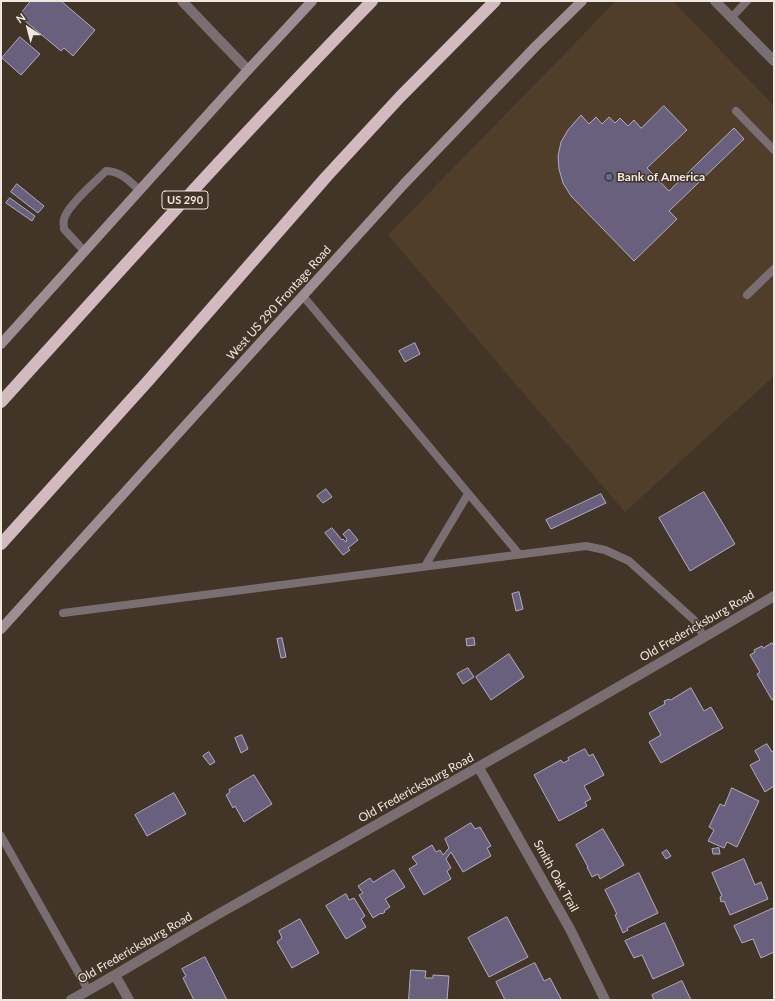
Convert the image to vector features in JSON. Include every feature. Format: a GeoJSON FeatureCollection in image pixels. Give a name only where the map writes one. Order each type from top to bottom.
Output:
{"type":"FeatureCollection","features":[{"type":"Feature","properties":{"kind":"highway","name":"US 290"},"geometry":{"type":"LineString","coordinates":[[1,402],[167,219],[322,52],[372,1]]}},
{"type":"Feature","properties":{"kind":"highway"},"geometry":{"type":"LineString","coordinates":[[1,544],[148,381],[327,176],[400,97],[495,1]]}},
{"type":"Feature","properties":{"kind":"main road"},"geometry":{"type":"LineString","coordinates":[[1,344],[139,190],[312,1]]}},
{"type":"Feature","properties":{"kind":"main road","name":"West US 290 Frontage Road"},"geometry":{"type":"LineString","coordinates":[[1,629],[404,184],[536,46],[582,1]]}},
{"type":"Feature","properties":{"kind":"street"},"geometry":{"type":"LineString","coordinates":[[182,1],[248,70]]}},
{"type":"Feature","properties":{"kind":"street"},"geometry":{"type":"LineString","coordinates":[[715,1],[774,61]]}},
{"type":"Feature","properties":{"kind":"street","name":"Old Fredericksburg Road"},"geometry":{"type":"LineString","coordinates":[[70,1000],[226,909],[479,768],[774,596]]}},
{"type":"Feature","properties":{"kind":"street","name":"Smith Oak Trail"},"geometry":{"type":"LineString","coordinates":[[479,768],[570,929],[605,1000]]}},
{"type":"Feature","properties":{"kind":"street"},"geometry":{"type":"LineString","coordinates":[[115,975],[129,1000]]}},
{"type":"Feature","properties":{"kind":"lane"},"geometry":{"type":"LineString","coordinates":[[732,17],[747,1]]}},
{"type":"Feature","properties":{"kind":"lane"},"geometry":{"type":"LineString","coordinates":[[736,111],[774,150]]}},
{"type":"Feature","properties":{"kind":"lane"},"geometry":{"type":"LineString","coordinates":[[85,252],[64,229],[64,219],[70,208],[106,171],[113,171],[127,178],[139,190]]}},
{"type":"Feature","properties":{"kind":"lane"},"geometry":{"type":"LineString","coordinates":[[747,295],[774,269]]}},
{"type":"Feature","properties":{"kind":"lane"},"geometry":{"type":"LineString","coordinates":[[303,296],[518,554]]}},
{"type":"Feature","properties":{"kind":"lane"},"geometry":{"type":"LineString","coordinates":[[425,566],[468,494]]}},
{"type":"Feature","properties":{"kind":"lane"},"geometry":{"type":"LineString","coordinates":[[63,613],[586,546],[605,550],[629,561],[694,620],[704,637]]}},
{"type":"Feature","properties":{"kind":"lane"},"geometry":{"type":"LineString","coordinates":[[1,836],[88,990]]}},
{"type":"Feature","properties":{"kind":"shaded area"},"geometry":{"type":"Polygon","coordinates":[[[616,1],[673,1],[774,106],[774,376],[625,512],[388,235],[616,1]]]}},
{"type":"Feature","properties":{"kind":"building"},"geometry":{"type":"Polygon","coordinates":[[[31,1],[61,1],[95,30],[73,56],[64,48],[61,51],[19,16],[31,1]]]}},
{"type":"Feature","properties":{"kind":"building"},"geometry":{"type":"Polygon","coordinates":[[[20,37],[40,54],[21,75],[2,58],[20,37]]]}},
{"type":"Feature","properties":{"kind":"building","name":"Bank of America"},"geometry":{"type":"Polygon","coordinates":[[[664,106],[687,130],[647,168],[669,191],[734,128],[744,139],[669,211],[677,219],[634,261],[571,196],[563,183],[559,169],[558,156],[561,142],[568,130],[581,115],[589,124],[596,117],[602,124],[609,117],[615,123],[620,118],[628,126],[634,120],[641,128],[664,106]]]}},
{"type":"Feature","properties":{"kind":"building"},"geometry":{"type":"Polygon","coordinates":[[[17,184],[44,206],[38,213],[11,192],[17,184]]]}},
{"type":"Feature","properties":{"kind":"building"},"geometry":{"type":"Polygon","coordinates":[[[10,198],[35,216],[32,221],[6,203],[10,198]]]}},
{"type":"Feature","properties":{"kind":"building"},"geometry":{"type":"Polygon","coordinates":[[[415,343],[420,354],[405,362],[399,351],[415,343]]]}},
{"type":"Feature","properties":{"kind":"building"},"geometry":{"type":"Polygon","coordinates":[[[326,489],[332,497],[323,503],[317,496],[326,489]]]}},
{"type":"Feature","properties":{"kind":"building"},"geometry":{"type":"Polygon","coordinates":[[[704,492],[735,544],[690,571],[659,518],[704,492]]]}},
{"type":"Feature","properties":{"kind":"building"},"geometry":{"type":"Polygon","coordinates":[[[601,494],[606,503],[551,529],[546,520],[601,494]]]}},
{"type":"Feature","properties":{"kind":"building"},"geometry":{"type":"Polygon","coordinates":[[[332,528],[342,540],[343,539],[346,542],[347,539],[343,534],[349,529],[358,540],[348,548],[350,550],[343,555],[325,533],[332,528]]]}},
{"type":"Feature","properties":{"kind":"building"},"geometry":{"type":"Polygon","coordinates":[[[519,592],[523,609],[516,611],[512,594],[519,592]]]}},
{"type":"Feature","properties":{"kind":"building"},"geometry":{"type":"Polygon","coordinates":[[[282,638],[286,657],[281,658],[277,639],[282,638]]]}},
{"type":"Feature","properties":{"kind":"building"},"geometry":{"type":"Polygon","coordinates":[[[474,638],[475,645],[467,646],[466,639],[474,638]]]}},
{"type":"Feature","properties":{"kind":"building"},"geometry":{"type":"Polygon","coordinates":[[[772,643],[774,646],[774,699],[772,700],[757,674],[760,672],[750,655],[755,652],[754,650],[762,646],[763,648],[772,643]]]}},
{"type":"Feature","properties":{"kind":"building"},"geometry":{"type":"Polygon","coordinates":[[[509,654],[524,677],[491,700],[476,677],[509,654]]]}},
{"type":"Feature","properties":{"kind":"building"},"geometry":{"type":"Polygon","coordinates":[[[468,668],[474,677],[463,684],[457,674],[468,668]]]}},
{"type":"Feature","properties":{"kind":"building"},"geometry":{"type":"Polygon","coordinates":[[[691,688],[704,711],[711,707],[723,728],[661,763],[649,742],[661,735],[649,713],[665,704],[664,701],[670,700],[691,688]]]}},
{"type":"Feature","properties":{"kind":"building"},"geometry":{"type":"Polygon","coordinates":[[[242,735],[248,749],[241,753],[235,738],[242,735]]]}},
{"type":"Feature","properties":{"kind":"building"},"geometry":{"type":"Polygon","coordinates":[[[767,744],[772,752],[774,751],[774,786],[765,792],[750,765],[760,760],[755,751],[767,744]]]}},
{"type":"Feature","properties":{"kind":"building"},"geometry":{"type":"Polygon","coordinates":[[[585,749],[589,756],[593,754],[604,775],[584,786],[591,799],[585,802],[587,806],[559,821],[534,775],[561,760],[563,763],[569,760],[568,758],[585,749]]]}},
{"type":"Feature","properties":{"kind":"building"},"geometry":{"type":"Polygon","coordinates":[[[209,752],[215,762],[210,765],[203,756],[209,752]]]}},
{"type":"Feature","properties":{"kind":"building"},"geometry":{"type":"Polygon","coordinates":[[[254,775],[272,804],[244,822],[235,806],[233,808],[226,795],[230,792],[229,790],[254,775]]]}},
{"type":"Feature","properties":{"kind":"building"},"geometry":{"type":"Polygon","coordinates":[[[732,788],[759,801],[737,847],[727,842],[724,848],[708,841],[714,830],[709,827],[720,804],[724,806],[732,788]]]}},
{"type":"Feature","properties":{"kind":"building"},"geometry":{"type":"Polygon","coordinates":[[[174,793],[186,814],[147,836],[135,815],[174,793]]]}},
{"type":"Feature","properties":{"kind":"building"},"geometry":{"type":"Polygon","coordinates":[[[471,823],[475,829],[480,827],[491,846],[487,848],[491,856],[463,872],[451,852],[446,859],[451,868],[447,871],[451,879],[424,895],[409,869],[417,864],[412,857],[432,845],[436,852],[440,850],[443,855],[449,848],[445,839],[471,823]]]}},
{"type":"Feature","properties":{"kind":"building"},"geometry":{"type":"Polygon","coordinates":[[[603,829],[624,865],[600,879],[598,874],[592,877],[576,845],[603,829]]]}},
{"type":"Feature","properties":{"kind":"building"},"geometry":{"type":"Polygon","coordinates":[[[719,848],[720,854],[713,854],[712,849],[719,848]]]}},
{"type":"Feature","properties":{"kind":"building"},"geometry":{"type":"Polygon","coordinates":[[[667,850],[671,856],[666,859],[662,853],[667,850]]]}},
{"type":"Feature","properties":{"kind":"building"},"geometry":{"type":"Polygon","coordinates":[[[744,859],[755,885],[761,882],[768,899],[730,915],[724,901],[721,902],[720,897],[722,896],[712,873],[744,859]]]}},
{"type":"Feature","properties":{"kind":"building"},"geometry":{"type":"Polygon","coordinates":[[[394,870],[405,887],[385,899],[390,907],[382,914],[381,913],[373,918],[359,895],[363,893],[358,886],[370,878],[373,882],[394,870]]]}},
{"type":"Feature","properties":{"kind":"building"},"geometry":{"type":"Polygon","coordinates":[[[639,873],[658,913],[627,928],[628,930],[623,933],[615,915],[617,914],[605,890],[639,873]]]}},
{"type":"Feature","properties":{"kind":"building"},"geometry":{"type":"Polygon","coordinates":[[[346,894],[349,900],[354,898],[365,916],[361,919],[366,927],[346,939],[326,906],[346,894]]]}},
{"type":"Feature","properties":{"kind":"building"},"geometry":{"type":"Polygon","coordinates":[[[774,908],[774,952],[761,958],[753,939],[742,943],[734,926],[774,908]]]}},
{"type":"Feature","properties":{"kind":"building"},"geometry":{"type":"Polygon","coordinates":[[[507,917],[528,957],[489,977],[468,938],[507,917]]]}},
{"type":"Feature","properties":{"kind":"building"},"geometry":{"type":"Polygon","coordinates":[[[300,919],[319,953],[292,968],[277,942],[282,938],[279,931],[300,919]]]}},
{"type":"Feature","properties":{"kind":"building"},"geometry":{"type":"Polygon","coordinates":[[[665,923],[684,965],[653,979],[642,955],[634,958],[625,941],[665,923]]]}},
{"type":"Feature","properties":{"kind":"building"},"geometry":{"type":"Polygon","coordinates":[[[205,957],[227,1000],[194,1000],[183,978],[186,976],[182,969],[205,957]]]}},
{"type":"Feature","properties":{"kind":"building"},"geometry":{"type":"Polygon","coordinates":[[[535,963],[544,981],[550,978],[561,999],[505,1000],[496,982],[535,963]]]}},
{"type":"Feature","properties":{"kind":"building"},"geometry":{"type":"Polygon","coordinates":[[[411,970],[426,971],[425,978],[433,978],[433,975],[449,976],[447,1000],[409,1000],[411,970]]]}},
{"type":"Feature","properties":{"kind":"building"},"geometry":{"type":"Polygon","coordinates":[[[682,981],[691,1000],[654,1000],[652,995],[682,981]]]}},
{"type":"Feature","properties":{"kind":"place","name":"Bank of America"},"geometry":{"type":"Point","coordinates":[609,177]}}]}
